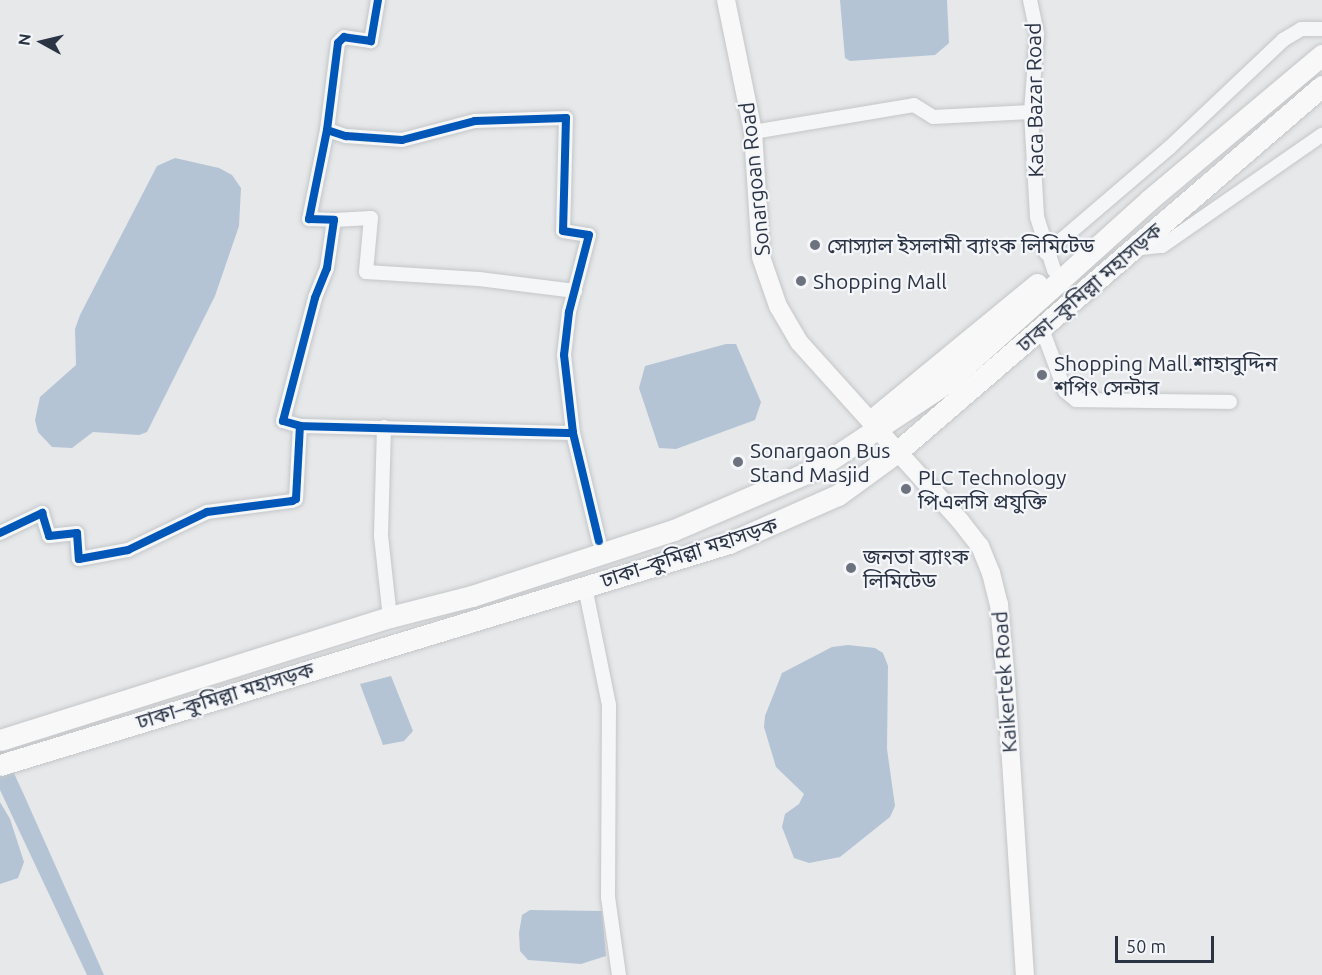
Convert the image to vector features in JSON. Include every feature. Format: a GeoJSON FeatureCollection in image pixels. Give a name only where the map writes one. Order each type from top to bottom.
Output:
{"type":"FeatureCollection","features":[{"type":"Feature","properties":{"kind":"highway","name":"ঢাকা–কুমিল্লা মহাসড়ক"},"geometry":{"type":"LineString","coordinates":[[8,738],[390,617],[472,596],[674,530],[818,468],[872,427],[946,383],[1181,173],[1322,55]]}},
{"type":"Feature","properties":{"kind":"highway","name":"ঢাকা–কুমিল্লা মহাসড়ক"},"geometry":{"type":"LineString","coordinates":[[0,765],[771,527],[838,495],[897,452],[1322,86]]}},
{"type":"Feature","properties":{"kind":"highway"},"geometry":{"type":"LineString","coordinates":[[417,610],[458,586],[735,494],[820,455],[872,427],[1050,261],[1181,173]]}},
{"type":"Feature","properties":{"kind":"main road","name":"Sonargoan Road"},"geometry":{"type":"LineString","coordinates":[[726,0],[753,132],[761,257],[778,306],[799,342],[872,427]]}},
{"type":"Feature","properties":{"kind":"main road","name":"Kaikertek Road"},"geometry":{"type":"LineString","coordinates":[[872,427],[980,546],[999,604],[1025,975]]}},
{"type":"Feature","properties":{"kind":"street"},"geometry":{"type":"LineString","coordinates":[[378,0],[371,40],[344,38],[338,43],[327,130],[309,219],[371,218],[366,272],[479,279],[575,291]]}},
{"type":"Feature","properties":{"kind":"street","name":"Kaca Bazar Road"},"geometry":{"type":"LineString","coordinates":[[1030,0],[1037,34],[1031,112],[1037,217],[1050,261]]}},
{"type":"Feature","properties":{"kind":"street"},"geometry":{"type":"LineString","coordinates":[[1050,261],[1283,40],[1301,29],[1322,29]]}},
{"type":"Feature","properties":{"kind":"street"},"geometry":{"type":"LineString","coordinates":[[753,132],[914,105],[933,117],[1031,112]]}},
{"type":"Feature","properties":{"kind":"street"},"geometry":{"type":"LineString","coordinates":[[327,130],[346,136],[402,140],[475,121],[566,118],[564,231],[589,235],[575,291],[564,355],[573,434],[599,541]]}},
{"type":"Feature","properties":{"kind":"street"},"geometry":{"type":"LineString","coordinates":[[1131,249],[1162,246],[1322,135]]}},
{"type":"Feature","properties":{"kind":"street"},"geometry":{"type":"LineString","coordinates":[[334,220],[325,279],[315,298],[283,421],[300,426],[573,434]]}},
{"type":"Feature","properties":{"kind":"street"},"geometry":{"type":"LineString","coordinates":[[1042,329],[1065,391],[1076,400],[1230,402]]}},
{"type":"Feature","properties":{"kind":"street"},"geometry":{"type":"LineString","coordinates":[[0,533],[42,513],[49,536],[77,533],[79,560],[128,550],[207,512],[292,501],[296,499],[300,426]]}},
{"type":"Feature","properties":{"kind":"street"},"geometry":{"type":"LineString","coordinates":[[384,428],[381,536],[390,617]]}},
{"type":"Feature","properties":{"kind":"street"},"geometry":{"type":"LineString","coordinates":[[585,586],[609,705],[608,897],[619,975]]}},
{"type":"Feature","properties":{"kind":"water"},"geometry":{"type":"Polygon","coordinates":[[[840,0],[947,0],[949,43],[935,55],[850,61],[845,58],[840,0]]]}},
{"type":"Feature","properties":{"kind":"water"},"geometry":{"type":"Polygon","coordinates":[[[175,158],[219,168],[232,175],[241,188],[239,226],[215,296],[147,432],[139,435],[93,432],[72,448],[52,447],[38,432],[35,420],[40,397],[76,365],[75,329],[80,315],[157,166],[175,158]]]}},
{"type":"Feature","properties":{"kind":"water"},"geometry":{"type":"Polygon","coordinates":[[[726,344],[736,344],[761,402],[755,420],[676,449],[659,448],[639,388],[645,366],[726,344]]]}},
{"type":"Feature","properties":{"kind":"water"},"geometry":{"type":"Polygon","coordinates":[[[848,645],[875,648],[883,653],[888,666],[887,749],[895,806],[890,817],[840,857],[809,863],[794,858],[782,827],[785,814],[799,804],[804,794],[776,767],[764,727],[765,716],[782,673],[832,647],[848,645]]]}},
{"type":"Feature","properties":{"kind":"water"},"geometry":{"type":"Polygon","coordinates":[[[391,676],[413,731],[404,741],[383,745],[360,684],[391,676]]]}},
{"type":"Feature","properties":{"kind":"water"},"geometry":{"type":"Polygon","coordinates":[[[0,743],[104,975],[87,975],[0,790],[0,743]]]}},
{"type":"Feature","properties":{"kind":"water"},"geometry":{"type":"Polygon","coordinates":[[[0,802],[10,819],[24,862],[18,878],[0,884],[0,802]]]}},
{"type":"Feature","properties":{"kind":"water"},"geometry":{"type":"Polygon","coordinates":[[[530,910],[602,911],[606,956],[581,964],[528,960],[520,951],[519,933],[522,915],[530,910]]]}},
{"type":"Feature","properties":{"kind":"cycle path"},"geometry":{"type":"LineString","coordinates":[[378,0],[371,41],[344,37],[338,43],[327,130],[346,136],[402,140],[475,121],[566,118],[563,231],[589,235],[569,312],[564,355],[573,433],[599,541]]}},
{"type":"Feature","properties":{"kind":"cycle path"},"geometry":{"type":"LineString","coordinates":[[327,130],[309,219],[334,220],[327,268],[315,298],[283,421],[300,426],[573,433]]}},
{"type":"Feature","properties":{"kind":"cycle path"},"geometry":{"type":"LineString","coordinates":[[0,533],[42,513],[49,536],[77,533],[79,559],[128,550],[207,512],[292,501],[296,499],[300,426]]}},
{"type":"Feature","properties":{"kind":"place","name":"সোস্যাল ইসলামী ব্যাংক লিমিটেড"},"geometry":{"type":"Point","coordinates":[815,245]}},
{"type":"Feature","properties":{"kind":"place","name":"Shopping Mall"},"geometry":{"type":"Point","coordinates":[801,281]}},
{"type":"Feature","properties":{"kind":"place","name":"Shopping Mall.শাহাবুদ্দিন শপিং সেন্টার"},"geometry":{"type":"Point","coordinates":[1042,375]}},
{"type":"Feature","properties":{"kind":"place","name":"Sonargaon Bus Stand Masjid"},"geometry":{"type":"Point","coordinates":[738,462]}},
{"type":"Feature","properties":{"kind":"place","name":"PLC Technology পিএলসি প্রযুক্তি"},"geometry":{"type":"Point","coordinates":[906,489]}},
{"type":"Feature","properties":{"kind":"place","name":"জনতা ব্যাংক লিমিটেড"},"geometry":{"type":"Point","coordinates":[851,568]}}]}
